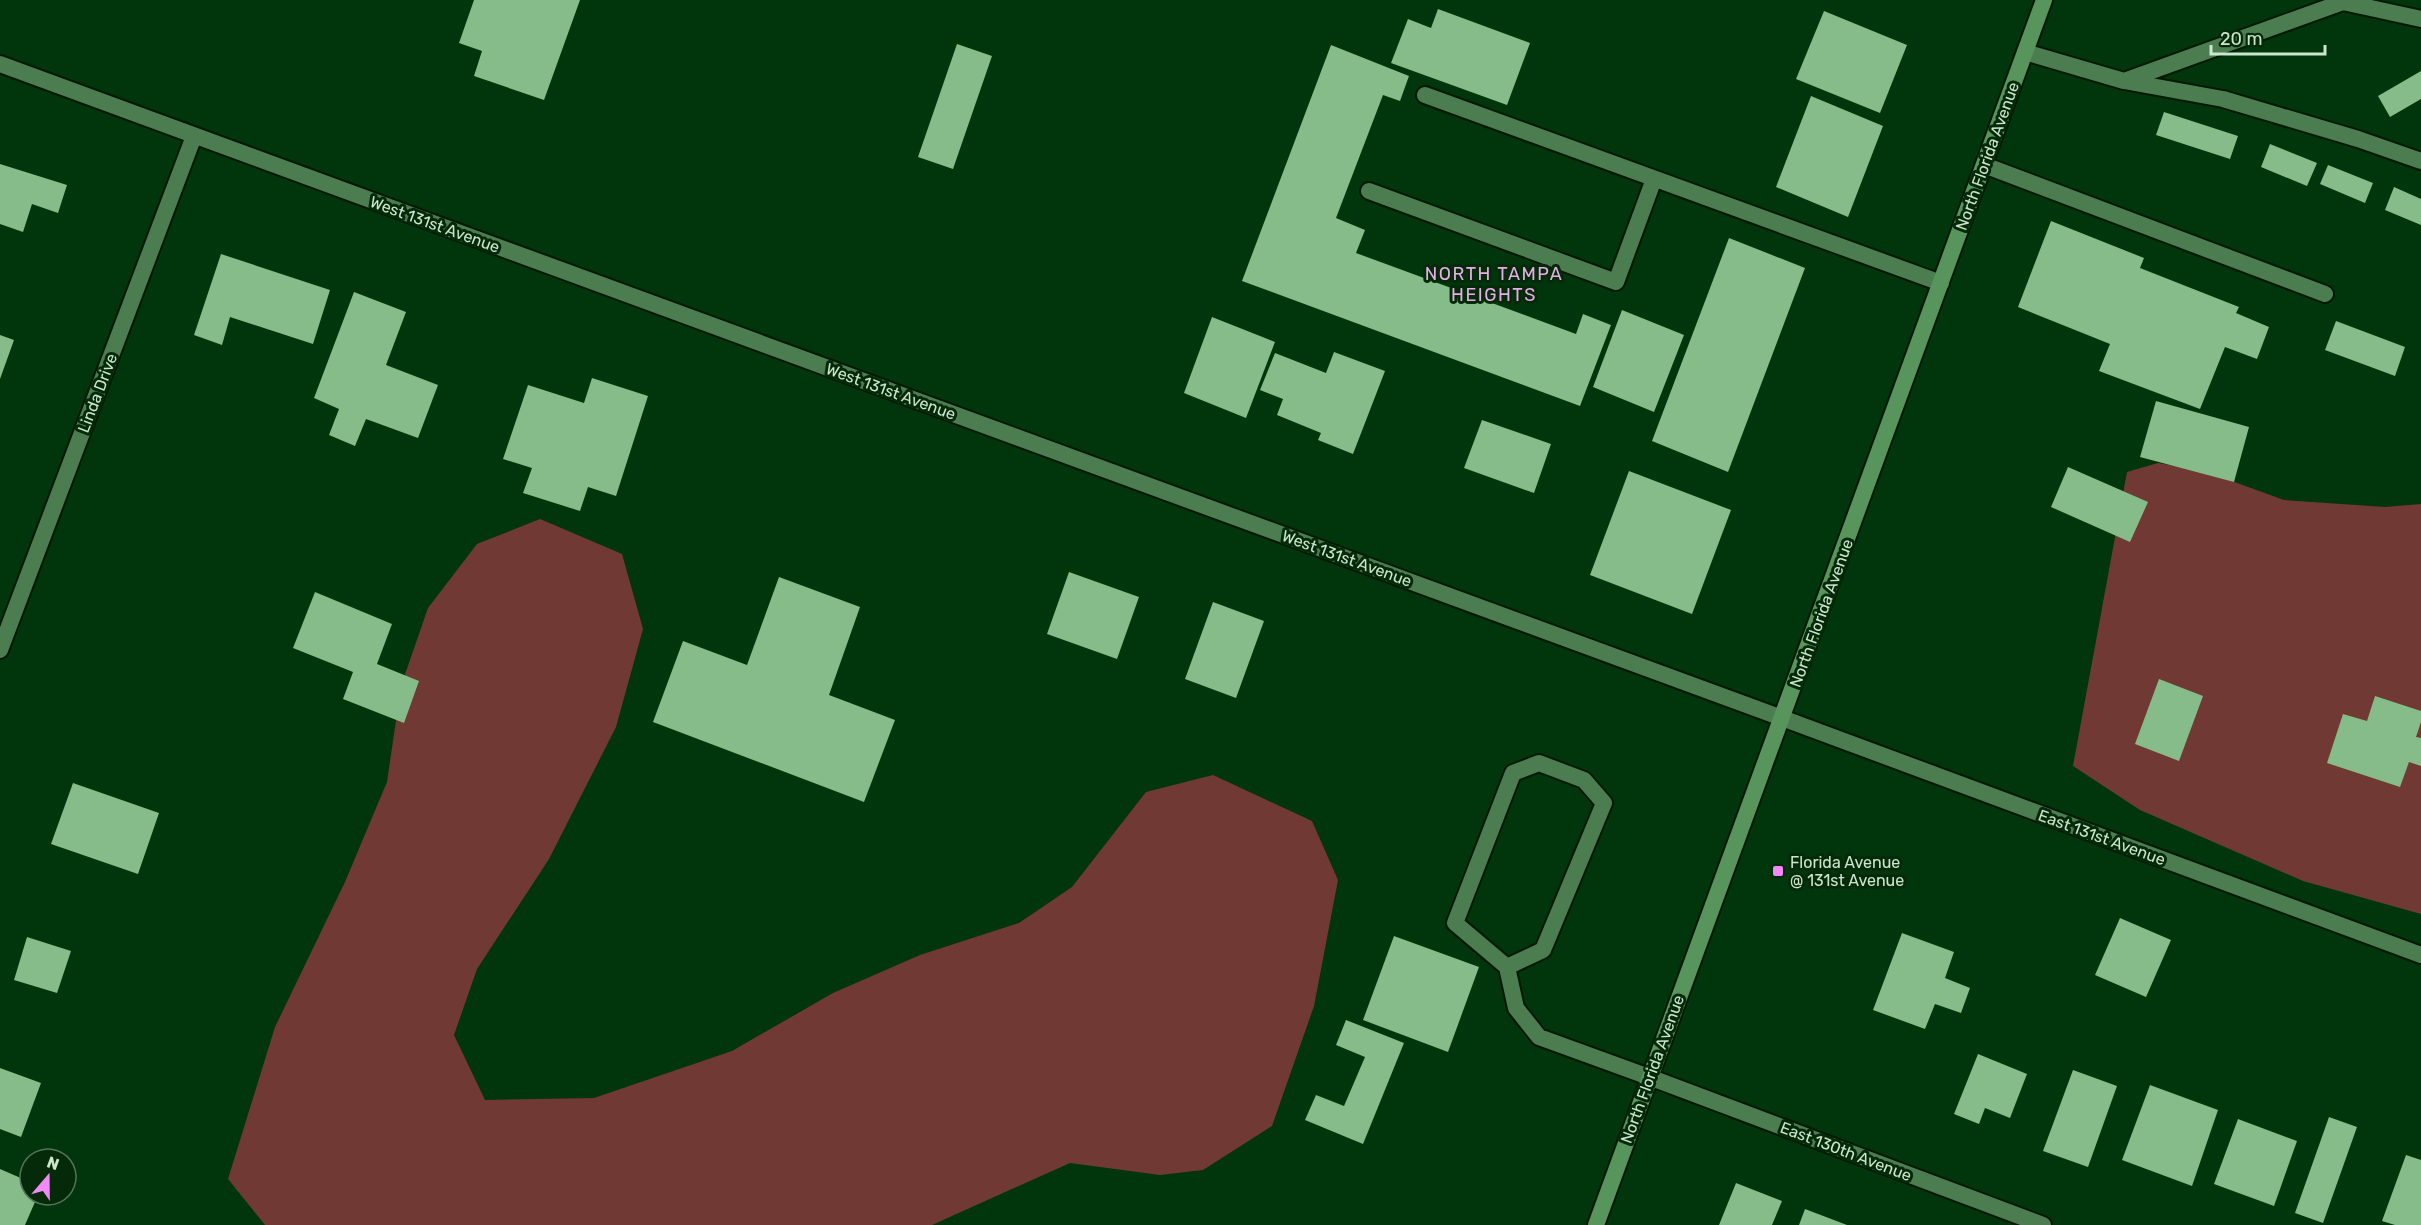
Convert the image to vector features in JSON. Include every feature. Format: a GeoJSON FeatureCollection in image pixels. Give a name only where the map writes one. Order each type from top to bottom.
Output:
{"type":"FeatureCollection","features":[{"type":"Feature","properties":{"kind":"main road","name":"North Florida Avenue"},"geometry":{"type":"LineString","coordinates":[[1596,1225],[1648,1077],[1782,718],[2044,0]]}},
{"type":"Feature","properties":{"kind":"street"},"geometry":{"type":"LineString","coordinates":[[2124,81],[2343,2],[2421,19]]}},
{"type":"Feature","properties":{"kind":"street"},"geometry":{"type":"LineString","coordinates":[[2025,52],[2124,81],[2223,99],[2358,139],[2421,161]]}},
{"type":"Feature","properties":{"kind":"street","name":"West 131st Avenue"},"geometry":{"type":"LineString","coordinates":[[0,64],[1782,718]]}},
{"type":"Feature","properties":{"kind":"street"},"geometry":{"type":"LineString","coordinates":[[1425,96],[1941,284]]}},
{"type":"Feature","properties":{"kind":"street","name":"Linda Drive"},"geometry":{"type":"LineString","coordinates":[[0,650],[194,136]]}},
{"type":"Feature","properties":{"kind":"street"},"geometry":{"type":"LineString","coordinates":[[1984,165],[2325,294]]}},
{"type":"Feature","properties":{"kind":"street"},"geometry":{"type":"LineString","coordinates":[[1369,191],[1616,282],[1654,179]]}},
{"type":"Feature","properties":{"kind":"street","name":"East 131st Avenue"},"geometry":{"type":"LineString","coordinates":[[1782,718],[2421,956]]}},
{"type":"Feature","properties":{"kind":"street"},"geometry":{"type":"LineString","coordinates":[[1539,763],[1584,780],[1604,803],[1543,950],[1507,967],[1455,923],[1513,773],[1539,763]]}},
{"type":"Feature","properties":{"kind":"street","name":"East 130th Avenue"},"geometry":{"type":"LineString","coordinates":[[1507,967],[1516,1008],[1539,1037],[2043,1225]]}},
{"type":"Feature","properties":{"kind":"shaded area"},"geometry":{"type":"Polygon","coordinates":[[[2158,463],[2204,471],[2284,500],[2385,507],[2421,504],[2421,914],[2303,881],[2140,810],[2073,766],[2127,472],[2158,463]]]}},
{"type":"Feature","properties":{"kind":"shaded area"},"geometry":{"type":"Polygon","coordinates":[[[540,519],[622,554],[643,629],[616,727],[549,859],[477,969],[454,1035],[485,1100],[594,1098],[732,1051],[833,993],[920,955],[1019,923],[1072,887],[1146,792],[1213,775],[1312,821],[1338,880],[1314,1006],[1272,1126],[1203,1170],[1160,1175],[1070,1163],[932,1225],[265,1225],[228,1179],[275,1027],[345,882],[387,782],[401,686],[428,608],[477,544],[540,519]]]}},
{"type":"Feature","properties":{"kind":"building"},"geometry":{"type":"Polygon","coordinates":[[[474,0],[580,0],[544,100],[474,76],[482,51],[459,43],[474,0]]]}},
{"type":"Feature","properties":{"kind":"building"},"geometry":{"type":"Polygon","coordinates":[[[1438,9],[1530,43],[1507,105],[1391,63],[1408,19],[1431,28],[1438,9]]]}},
{"type":"Feature","properties":{"kind":"building"},"geometry":{"type":"Polygon","coordinates":[[[1824,11],[1907,45],[1880,113],[1796,79],[1824,11]]]}},
{"type":"Feature","properties":{"kind":"building"},"geometry":{"type":"Polygon","coordinates":[[[957,44],[992,56],[953,169],[918,157],[957,44]]]}},
{"type":"Feature","properties":{"kind":"building"},"geometry":{"type":"Polygon","coordinates":[[[1331,45],[1409,76],[1400,101],[1383,95],[1336,218],[1365,230],[1356,253],[1576,334],[1583,314],[1611,325],[1580,406],[1242,281],[1331,45]]]}},
{"type":"Feature","properties":{"kind":"building"},"geometry":{"type":"Polygon","coordinates":[[[2421,71],[2421,99],[2390,117],[2378,96],[2421,71]]]}},
{"type":"Feature","properties":{"kind":"building"},"geometry":{"type":"Polygon","coordinates":[[[1811,96],[1883,126],[1848,217],[1776,187],[1811,96]]]}},
{"type":"Feature","properties":{"kind":"building"},"geometry":{"type":"Polygon","coordinates":[[[2164,112],[2238,136],[2230,159],[2156,135],[2164,112]]]}},
{"type":"Feature","properties":{"kind":"building"},"geometry":{"type":"Polygon","coordinates":[[[2270,144],[2317,163],[2307,186],[2261,167],[2270,144]]]}},
{"type":"Feature","properties":{"kind":"building"},"geometry":{"type":"Polygon","coordinates":[[[0,164],[67,185],[58,213],[32,204],[23,232],[0,224],[0,164]]]}},
{"type":"Feature","properties":{"kind":"building"},"geometry":{"type":"Polygon","coordinates":[[[2328,165],[2373,183],[2365,203],[2320,184],[2328,165]]]}},
{"type":"Feature","properties":{"kind":"building"},"geometry":{"type":"Polygon","coordinates":[[[2394,187],[2421,199],[2421,225],[2385,210],[2394,187]]]}},
{"type":"Feature","properties":{"kind":"building"},"geometry":{"type":"Polygon","coordinates":[[[2051,221],[2144,258],[2140,268],[2239,307],[2236,313],[2269,327],[2257,359],[2225,347],[2200,409],[2099,371],[2110,344],[2018,307],[2051,221]]]}},
{"type":"Feature","properties":{"kind":"building"},"geometry":{"type":"Polygon","coordinates":[[[1729,238],[1805,268],[1728,472],[1652,441],[1729,238]]]}},
{"type":"Feature","properties":{"kind":"building"},"geometry":{"type":"Polygon","coordinates":[[[221,254],[330,290],[313,344],[230,317],[222,345],[194,335],[221,254]]]}},
{"type":"Feature","properties":{"kind":"building"},"geometry":{"type":"Polygon","coordinates":[[[354,292],[406,312],[386,365],[438,385],[418,438],[366,419],[355,446],[329,435],[339,409],[314,398],[354,292]]]}},
{"type":"Feature","properties":{"kind":"building"},"geometry":{"type":"Polygon","coordinates":[[[1622,310],[1684,335],[1654,412],[1593,387],[1622,310]]]}},
{"type":"Feature","properties":{"kind":"building"},"geometry":{"type":"Polygon","coordinates":[[[1212,317],[1275,342],[1246,418],[1184,393],[1212,317]]]}},
{"type":"Feature","properties":{"kind":"building"},"geometry":{"type":"Polygon","coordinates":[[[2336,321],[2405,347],[2395,376],[2325,350],[2336,321]]]}},
{"type":"Feature","properties":{"kind":"building"},"geometry":{"type":"Polygon","coordinates":[[[0,335],[14,340],[0,379],[0,335]]]}},
{"type":"Feature","properties":{"kind":"building"},"geometry":{"type":"Polygon","coordinates":[[[1334,352],[1385,371],[1353,454],[1318,440],[1321,433],[1277,415],[1283,399],[1260,390],[1275,353],[1326,373],[1334,352]]]}},
{"type":"Feature","properties":{"kind":"building"},"geometry":{"type":"Polygon","coordinates":[[[592,378],[648,396],[616,496],[588,487],[580,511],[523,493],[532,468],[503,459],[528,385],[584,403],[592,378]]]}},
{"type":"Feature","properties":{"kind":"building"},"geometry":{"type":"Polygon","coordinates":[[[2156,401],[2249,427],[2234,482],[2140,457],[2156,401]]]}},
{"type":"Feature","properties":{"kind":"building"},"geometry":{"type":"Polygon","coordinates":[[[1482,420],[1551,444],[1534,493],[1464,468],[1482,420]]]}},
{"type":"Feature","properties":{"kind":"building"},"geometry":{"type":"Polygon","coordinates":[[[2068,467],[2148,502],[2130,542],[2051,507],[2068,467]]]}},
{"type":"Feature","properties":{"kind":"building"},"geometry":{"type":"Polygon","coordinates":[[[1629,471],[1731,510],[1692,614],[1590,575],[1629,471]]]}},
{"type":"Feature","properties":{"kind":"building"},"geometry":{"type":"Polygon","coordinates":[[[1069,572],[1139,597],[1117,659],[1047,634],[1069,572]]]}},
{"type":"Feature","properties":{"kind":"building"},"geometry":{"type":"Polygon","coordinates":[[[779,577],[860,607],[829,695],[895,720],[864,802],[653,722],[683,641],[747,665],[779,577]]]}},
{"type":"Feature","properties":{"kind":"building"},"geometry":{"type":"Polygon","coordinates":[[[315,592],[392,624],[377,664],[419,681],[404,723],[343,699],[353,672],[293,648],[315,592]]]}},
{"type":"Feature","properties":{"kind":"building"},"geometry":{"type":"Polygon","coordinates":[[[1213,602],[1264,621],[1236,698],[1185,679],[1213,602]]]}},
{"type":"Feature","properties":{"kind":"building"},"geometry":{"type":"Polygon","coordinates":[[[2159,679],[2203,696],[2179,761],[2135,744],[2159,679]]]}},
{"type":"Feature","properties":{"kind":"building"},"geometry":{"type":"Polygon","coordinates":[[[2375,696],[2421,711],[2421,722],[2416,737],[2421,738],[2421,766],[2409,762],[2400,787],[2327,763],[2343,714],[2367,721],[2375,696]]]}},
{"type":"Feature","properties":{"kind":"building"},"geometry":{"type":"Polygon","coordinates":[[[73,783],[159,813],[138,874],[51,844],[73,783]]]}},
{"type":"Feature","properties":{"kind":"building"},"geometry":{"type":"Polygon","coordinates":[[[2120,918],[2171,940],[2146,997],[2095,975],[2120,918]]]}},
{"type":"Feature","properties":{"kind":"building"},"geometry":{"type":"Polygon","coordinates":[[[1902,933],[1954,952],[1945,978],[1970,988],[1961,1013],[1935,1004],[1925,1029],[1873,1010],[1902,933]]]}},
{"type":"Feature","properties":{"kind":"building"},"geometry":{"type":"Polygon","coordinates":[[[1394,936],[1479,967],[1448,1052],[1363,1020],[1394,936]]]}},
{"type":"Feature","properties":{"kind":"building"},"geometry":{"type":"Polygon","coordinates":[[[27,937],[71,951],[57,993],[14,980],[27,937]]]}},
{"type":"Feature","properties":{"kind":"building"},"geometry":{"type":"Polygon","coordinates":[[[1346,1020],[1404,1043],[1363,1144],[1305,1120],[1316,1095],[1344,1106],[1365,1057],[1336,1045],[1346,1020]]]}},
{"type":"Feature","properties":{"kind":"building"},"geometry":{"type":"Polygon","coordinates":[[[1978,1054],[2027,1074],[2010,1118],[1985,1108],[1979,1124],[1954,1114],[1978,1054]]]}},
{"type":"Feature","properties":{"kind":"building"},"geometry":{"type":"Polygon","coordinates":[[[0,1068],[41,1083],[21,1137],[0,1129],[0,1068]]]}},
{"type":"Feature","properties":{"kind":"building"},"geometry":{"type":"Polygon","coordinates":[[[2073,1070],[2117,1086],[2088,1167],[2043,1151],[2073,1070]]]}},
{"type":"Feature","properties":{"kind":"building"},"geometry":{"type":"Polygon","coordinates":[[[2150,1085],[2218,1110],[2192,1186],[2122,1160],[2150,1085]]]}},
{"type":"Feature","properties":{"kind":"building"},"geometry":{"type":"Polygon","coordinates":[[[2329,1117],[2357,1127],[2323,1223],[2295,1213],[2329,1117]]]}},
{"type":"Feature","properties":{"kind":"building"},"geometry":{"type":"Polygon","coordinates":[[[2238,1119],[2297,1141],[2274,1206],[2214,1184],[2238,1119]]]}},
{"type":"Feature","properties":{"kind":"building"},"geometry":{"type":"Polygon","coordinates":[[[2406,1155],[2421,1160],[2421,1225],[2395,1225],[2382,1221],[2406,1155]]]}},
{"type":"Feature","properties":{"kind":"building"},"geometry":{"type":"Polygon","coordinates":[[[0,1169],[18,1177],[18,1207],[33,1207],[25,1225],[0,1225],[0,1169]]]}},
{"type":"Feature","properties":{"kind":"building"},"geometry":{"type":"Polygon","coordinates":[[[1736,1183],[1782,1201],[1772,1225],[1719,1225],[1736,1183]]]}},
{"type":"Feature","properties":{"kind":"building"},"geometry":{"type":"Polygon","coordinates":[[[1805,1209],[1847,1225],[1799,1225],[1805,1209]]]}},
{"type":"Feature","properties":{"kind":"place","name":"Florida Avenue @ 131st Avenue"},"geometry":{"type":"Point","coordinates":[1778,871]}},
{"type":"Feature","properties":{"kind":"district","name":"NORTH TAMPA HEIGHTS"},"geometry":{"type":"Point","coordinates":[1494,284]}}]}
